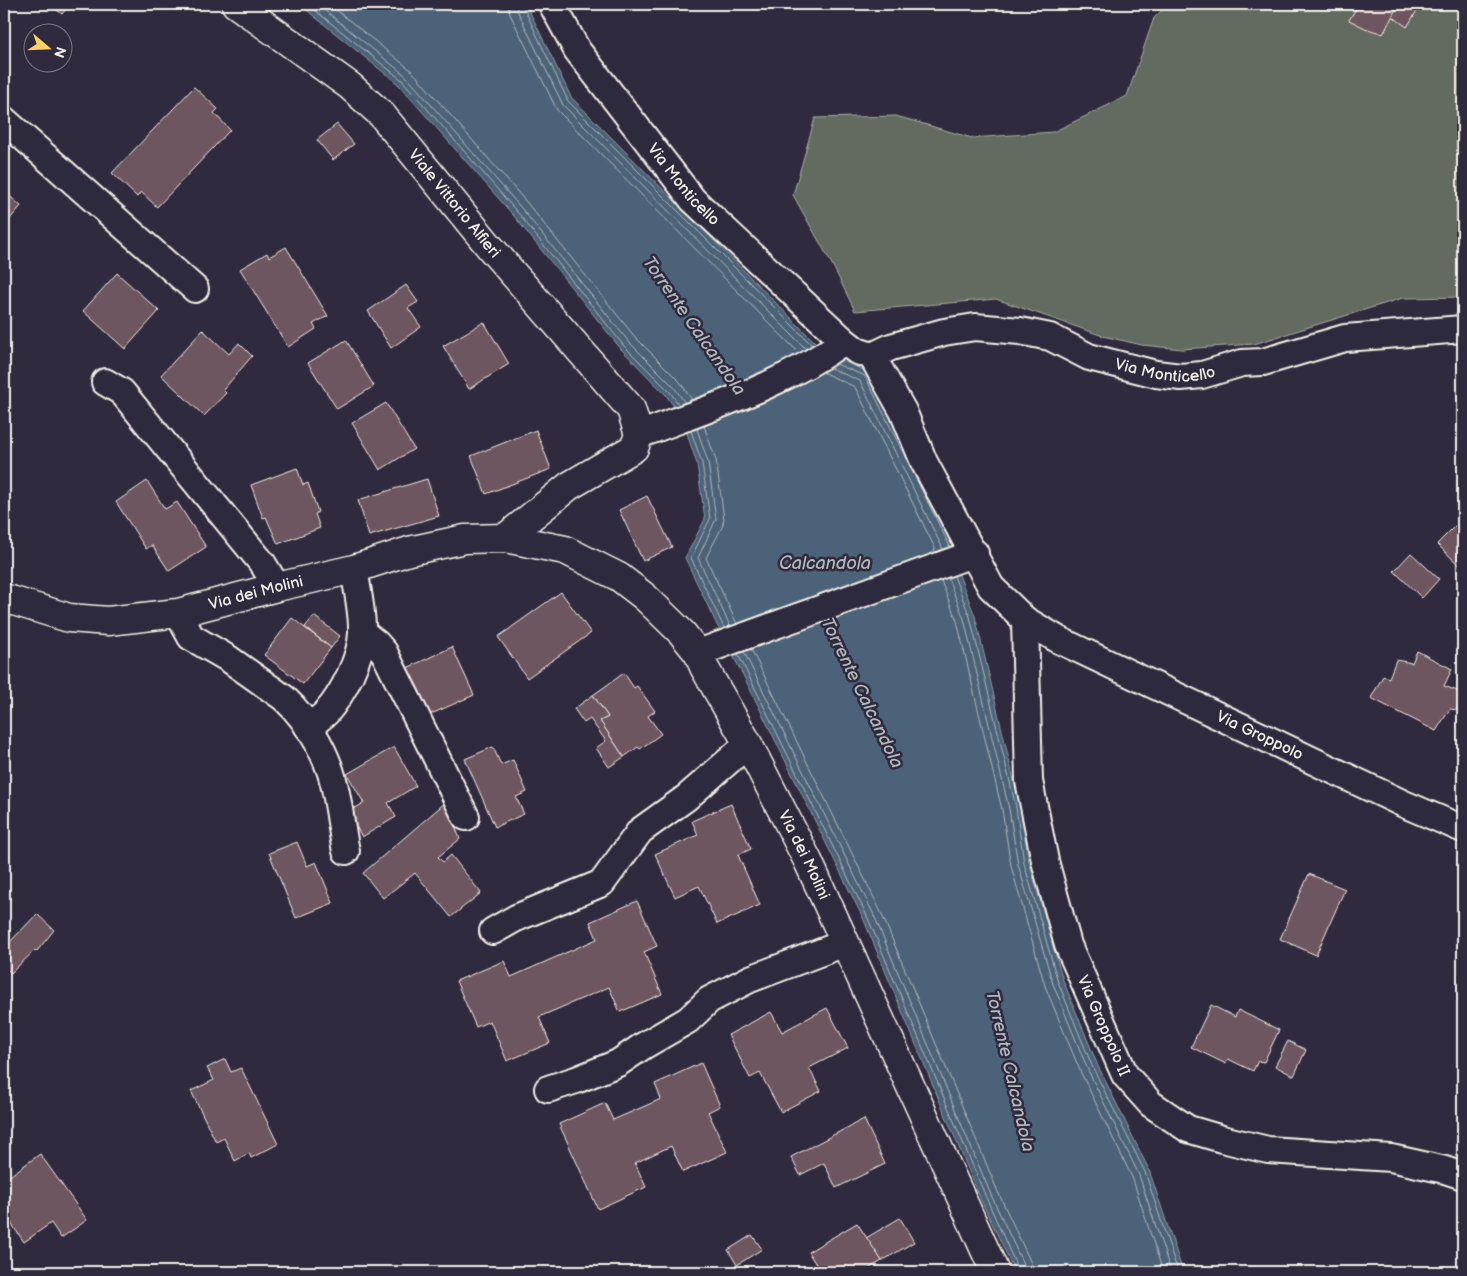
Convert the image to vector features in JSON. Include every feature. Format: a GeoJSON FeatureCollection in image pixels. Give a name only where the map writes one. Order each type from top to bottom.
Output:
{"type":"FeatureCollection","features":[{"type":"Feature","properties":{"kind":"street","name":"Viale Vittorio Alfieri"},"geometry":{"type":"LineString","coordinates":[[236,4],[350,86],[382,115],[489,246],[631,409],[639,434]]}},
{"type":"Feature","properties":{"kind":"street","name":"Via Monticello"},"geometry":{"type":"LineString","coordinates":[[552,4],[577,50],[693,200],[857,351],[872,356],[891,347],[944,332],[975,327],[1020,331],[1050,337],[1089,357],[1156,374],[1181,377],[1202,375],[1242,363],[1263,362],[1345,338],[1463,329]]}},
{"type":"Feature","properties":{"kind":"street"},"geometry":{"type":"LineString","coordinates":[[4,120],[195,289]]}},
{"type":"Feature","properties":{"kind":"street"},"geometry":{"type":"LineString","coordinates":[[505,538],[569,486],[634,448],[639,434],[760,389],[827,354],[844,341]]}},
{"type":"Feature","properties":{"kind":"street","name":"Via Groppolo"},"geometry":{"type":"LineString","coordinates":[[872,356],[903,411],[967,556],[992,587],[1025,620],[1059,640],[1395,800],[1463,828]]}},
{"type":"Feature","properties":{"kind":"street"},"geometry":{"type":"LineString","coordinates":[[105,382],[122,392],[263,564],[277,586]]}},
{"type":"Feature","properties":{"kind":"street","name":"Via dei Molini"},"geometry":{"type":"LineString","coordinates":[[5,601],[69,618],[108,621],[178,613],[465,538],[505,538],[565,550],[619,577],[645,598],[682,633],[708,649],[704,667],[748,744],[808,861],[995,1272]]}},
{"type":"Feature","properties":{"kind":"street"},"geometry":{"type":"LineString","coordinates":[[708,649],[967,556]]}},
{"type":"Feature","properties":{"kind":"street"},"geometry":{"type":"LineString","coordinates":[[308,727],[326,714],[339,695],[357,656],[362,632],[354,568]]}},
{"type":"Feature","properties":{"kind":"street"},"geometry":{"type":"LineString","coordinates":[[178,613],[191,637],[229,659],[284,698],[292,705],[308,727],[329,768],[336,792],[346,851]]}},
{"type":"Feature","properties":{"kind":"street","name":"Via Groppolo II"},"geometry":{"type":"LineString","coordinates":[[1025,620],[1029,781],[1045,861],[1068,945],[1125,1075],[1151,1104],[1188,1128],[1222,1139],[1268,1150],[1391,1158],[1446,1170],[1463,1176]]}},
{"type":"Feature","properties":{"kind":"street"},"geometry":{"type":"LineString","coordinates":[[362,632],[384,652],[466,817]]}},
{"type":"Feature","properties":{"kind":"street"},"geometry":{"type":"LineString","coordinates":[[493,931],[516,918],[602,883],[640,831],[686,798],[748,744]]}},
{"type":"Feature","properties":{"kind":"street"},"geometry":{"type":"LineString","coordinates":[[548,1089],[618,1063],[688,1020],[709,1000],[750,979],[845,943]]}},
{"type":"Feature","properties":{"kind":"shaded area"},"geometry":{"type":"Polygon","coordinates":[[[1168,4],[1463,4],[1463,297],[1403,298],[1254,344],[1182,349],[1142,345],[1103,336],[996,299],[855,311],[833,266],[793,195],[815,118],[896,116],[972,138],[1053,132],[1127,96],[1154,18],[1168,4]]]}},
{"type":"Feature","properties":{"kind":"water","name":"Calcandola"},"geometry":{"type":"Polygon","coordinates":[[[299,4],[526,4],[571,97],[827,354],[868,372],[957,550],[952,557],[975,616],[1020,806],[1029,862],[1063,980],[1098,1066],[1149,1170],[1183,1272],[1015,1272],[981,1200],[863,918],[685,558],[705,519],[697,464],[682,418],[666,395],[621,349],[514,216],[398,84],[299,4]]]}},
{"type":"Feature","properties":{"kind":"building"},"geometry":{"type":"Polygon","coordinates":[[[49,4],[70,4],[62,14],[49,4]]]}},
{"type":"Feature","properties":{"kind":"building"},"geometry":{"type":"Polygon","coordinates":[[[1359,4],[1399,4],[1383,34],[1349,20],[1359,4]]]}},
{"type":"Feature","properties":{"kind":"building"},"geometry":{"type":"Polygon","coordinates":[[[1399,4],[1421,4],[1407,27],[1392,16],[1399,4]]]}},
{"type":"Feature","properties":{"kind":"building"},"geometry":{"type":"Polygon","coordinates":[[[194,87],[218,109],[214,113],[230,130],[157,207],[141,192],[137,197],[112,173],[194,87]]]}},
{"type":"Feature","properties":{"kind":"building"},"geometry":{"type":"Polygon","coordinates":[[[337,124],[354,144],[333,160],[317,140],[337,124]]]}},
{"type":"Feature","properties":{"kind":"building"},"geometry":{"type":"Polygon","coordinates":[[[4,191],[21,206],[4,226],[4,191]]]}},
{"type":"Feature","properties":{"kind":"building"},"geometry":{"type":"Polygon","coordinates":[[[286,247],[328,316],[313,324],[316,329],[288,347],[240,269],[267,253],[269,257],[286,247]]]}},
{"type":"Feature","properties":{"kind":"building"},"geometry":{"type":"Polygon","coordinates":[[[117,273],[159,311],[125,349],[83,311],[117,273]]]}},
{"type":"Feature","properties":{"kind":"building"},"geometry":{"type":"Polygon","coordinates":[[[406,285],[418,302],[408,308],[421,327],[391,348],[368,311],[406,285]]]}},
{"type":"Feature","properties":{"kind":"building"},"geometry":{"type":"Polygon","coordinates":[[[484,322],[509,364],[469,389],[443,346],[484,322]]]}},
{"type":"Feature","properties":{"kind":"building"},"geometry":{"type":"Polygon","coordinates":[[[203,330],[229,354],[239,343],[252,356],[223,390],[226,393],[204,416],[161,375],[203,330]]]}},
{"type":"Feature","properties":{"kind":"building"},"geometry":{"type":"Polygon","coordinates":[[[346,340],[374,386],[337,409],[308,363],[346,340]]]}},
{"type":"Feature","properties":{"kind":"building"},"geometry":{"type":"Polygon","coordinates":[[[386,403],[414,449],[380,470],[352,423],[386,403]]]}},
{"type":"Feature","properties":{"kind":"building"},"geometry":{"type":"Polygon","coordinates":[[[536,430],[551,469],[486,494],[471,456],[536,430]]]}},
{"type":"Feature","properties":{"kind":"building"},"geometry":{"type":"Polygon","coordinates":[[[297,468],[303,485],[308,483],[318,512],[315,514],[320,528],[278,544],[266,517],[263,518],[251,485],[297,468]]]}},
{"type":"Feature","properties":{"kind":"building"},"geometry":{"type":"Polygon","coordinates":[[[427,479],[439,516],[369,536],[358,500],[427,479]]]}},
{"type":"Feature","properties":{"kind":"building"},"geometry":{"type":"Polygon","coordinates":[[[147,481],[165,509],[177,502],[206,547],[169,571],[152,545],[146,549],[116,502],[147,481]]]}},
{"type":"Feature","properties":{"kind":"building"},"geometry":{"type":"Polygon","coordinates":[[[647,496],[672,547],[643,561],[619,510],[647,496]]]}},
{"type":"Feature","properties":{"kind":"building"},"geometry":{"type":"Polygon","coordinates":[[[1463,518],[1463,569],[1437,544],[1463,518]]]}},
{"type":"Feature","properties":{"kind":"building"},"geometry":{"type":"Polygon","coordinates":[[[1411,553],[1439,579],[1422,598],[1394,571],[1411,553]]]}},
{"type":"Feature","properties":{"kind":"building"},"geometry":{"type":"Polygon","coordinates":[[[561,592],[591,633],[527,678],[498,637],[561,592]]]}},
{"type":"Feature","properties":{"kind":"building"},"geometry":{"type":"Polygon","coordinates":[[[314,616],[340,636],[331,648],[305,627],[314,616]]]}},
{"type":"Feature","properties":{"kind":"building"},"geometry":{"type":"Polygon","coordinates":[[[292,618],[331,648],[303,684],[264,655],[292,618]]]}},
{"type":"Feature","properties":{"kind":"building"},"geometry":{"type":"Polygon","coordinates":[[[452,647],[474,695],[429,715],[407,668],[452,647]]]}},
{"type":"Feature","properties":{"kind":"building"},"geometry":{"type":"Polygon","coordinates":[[[1417,651],[1452,669],[1444,686],[1463,693],[1457,710],[1450,709],[1436,731],[1371,698],[1383,676],[1389,678],[1396,660],[1412,663],[1417,651]]]}},
{"type":"Feature","properties":{"kind":"building"},"geometry":{"type":"Polygon","coordinates":[[[624,673],[634,688],[637,686],[655,711],[648,716],[661,734],[640,749],[638,747],[624,757],[600,721],[608,717],[593,695],[624,673]]]}},
{"type":"Feature","properties":{"kind":"building"},"geometry":{"type":"Polygon","coordinates":[[[593,695],[608,717],[600,721],[624,757],[609,767],[596,748],[606,741],[590,719],[584,723],[574,709],[593,695]]]}},
{"type":"Feature","properties":{"kind":"building"},"geometry":{"type":"Polygon","coordinates":[[[394,747],[416,786],[388,803],[396,817],[362,837],[348,812],[364,803],[347,774],[394,747]]]}},
{"type":"Feature","properties":{"kind":"building"},"geometry":{"type":"Polygon","coordinates":[[[493,747],[501,765],[513,760],[527,792],[516,797],[524,814],[495,827],[465,759],[493,747]]]}},
{"type":"Feature","properties":{"kind":"building"},"geometry":{"type":"Polygon","coordinates":[[[446,802],[460,839],[438,857],[443,862],[451,855],[481,893],[451,917],[415,873],[383,898],[363,873],[446,802]]]}},
{"type":"Feature","properties":{"kind":"building"},"geometry":{"type":"Polygon","coordinates":[[[731,804],[751,849],[738,855],[760,905],[717,924],[699,886],[675,897],[655,854],[698,835],[692,821],[731,804]]]}},
{"type":"Feature","properties":{"kind":"building"},"geometry":{"type":"Polygon","coordinates":[[[297,842],[307,866],[316,862],[333,903],[296,918],[269,853],[297,842]]]}},
{"type":"Feature","properties":{"kind":"building"},"geometry":{"type":"Polygon","coordinates":[[[1309,874],[1345,889],[1316,955],[1280,939],[1309,874]]]}},
{"type":"Feature","properties":{"kind":"building"},"geometry":{"type":"Polygon","coordinates":[[[637,901],[657,946],[644,952],[662,994],[620,1012],[609,987],[539,1017],[550,1043],[507,1061],[490,1021],[476,1027],[456,981],[504,961],[511,977],[597,939],[590,922],[637,901]]]}},
{"type":"Feature","properties":{"kind":"building"},"geometry":{"type":"Polygon","coordinates":[[[37,914],[54,930],[37,951],[35,950],[11,973],[4,966],[4,948],[37,914]]]}},
{"type":"Feature","properties":{"kind":"building"},"geometry":{"type":"Polygon","coordinates":[[[1211,1005],[1235,1017],[1238,1010],[1279,1030],[1264,1062],[1258,1061],[1253,1071],[1228,1059],[1226,1064],[1191,1047],[1211,1005]]]}},
{"type":"Feature","properties":{"kind":"building"},"geometry":{"type":"Polygon","coordinates":[[[827,1008],[848,1048],[809,1068],[821,1091],[781,1112],[760,1073],[750,1078],[728,1035],[771,1012],[782,1032],[827,1008]]]}},
{"type":"Feature","properties":{"kind":"building"},"geometry":{"type":"Polygon","coordinates":[[[1288,1041],[1306,1050],[1294,1076],[1275,1066],[1288,1041]]]}},
{"type":"Feature","properties":{"kind":"building"},"geometry":{"type":"Polygon","coordinates":[[[225,1059],[231,1072],[241,1068],[278,1144],[251,1158],[249,1153],[235,1161],[224,1138],[216,1142],[191,1091],[214,1080],[207,1068],[225,1059]]]}},
{"type":"Feature","properties":{"kind":"building"},"geometry":{"type":"Polygon","coordinates":[[[701,1063],[720,1106],[708,1112],[727,1152],[683,1172],[671,1146],[635,1163],[646,1187],[598,1209],[559,1124],[605,1103],[613,1120],[661,1099],[655,1084],[701,1063]]]}},
{"type":"Feature","properties":{"kind":"building"},"geometry":{"type":"Polygon","coordinates":[[[864,1119],[885,1164],[836,1188],[824,1163],[800,1175],[791,1157],[864,1119]]]}},
{"type":"Feature","properties":{"kind":"building"},"geometry":{"type":"Polygon","coordinates":[[[40,1154],[87,1220],[61,1238],[51,1223],[24,1242],[4,1213],[4,1180],[40,1154]]]}},
{"type":"Feature","properties":{"kind":"building"},"geometry":{"type":"Polygon","coordinates":[[[900,1218],[914,1242],[882,1261],[866,1238],[900,1218]]]}},
{"type":"Feature","properties":{"kind":"building"},"geometry":{"type":"Polygon","coordinates":[[[857,1223],[882,1261],[863,1272],[825,1272],[822,1267],[819,1269],[808,1252],[857,1223]]]}},
{"type":"Feature","properties":{"kind":"building"},"geometry":{"type":"Polygon","coordinates":[[[752,1235],[762,1249],[737,1265],[728,1250],[752,1235]]]}},
{"type":"Feature","properties":{"kind":"water label","name":"Torrente Calcandola"},"geometry":{"type":"Point","coordinates":[694,326]}},
{"type":"Feature","properties":{"kind":"water label","name":"Torrente Calcandola"},"geometry":{"type":"Point","coordinates":[862,693]}},
{"type":"Feature","properties":{"kind":"water label","name":"Torrente Calcandola"},"geometry":{"type":"Point","coordinates":[1010,1071]}}]}
